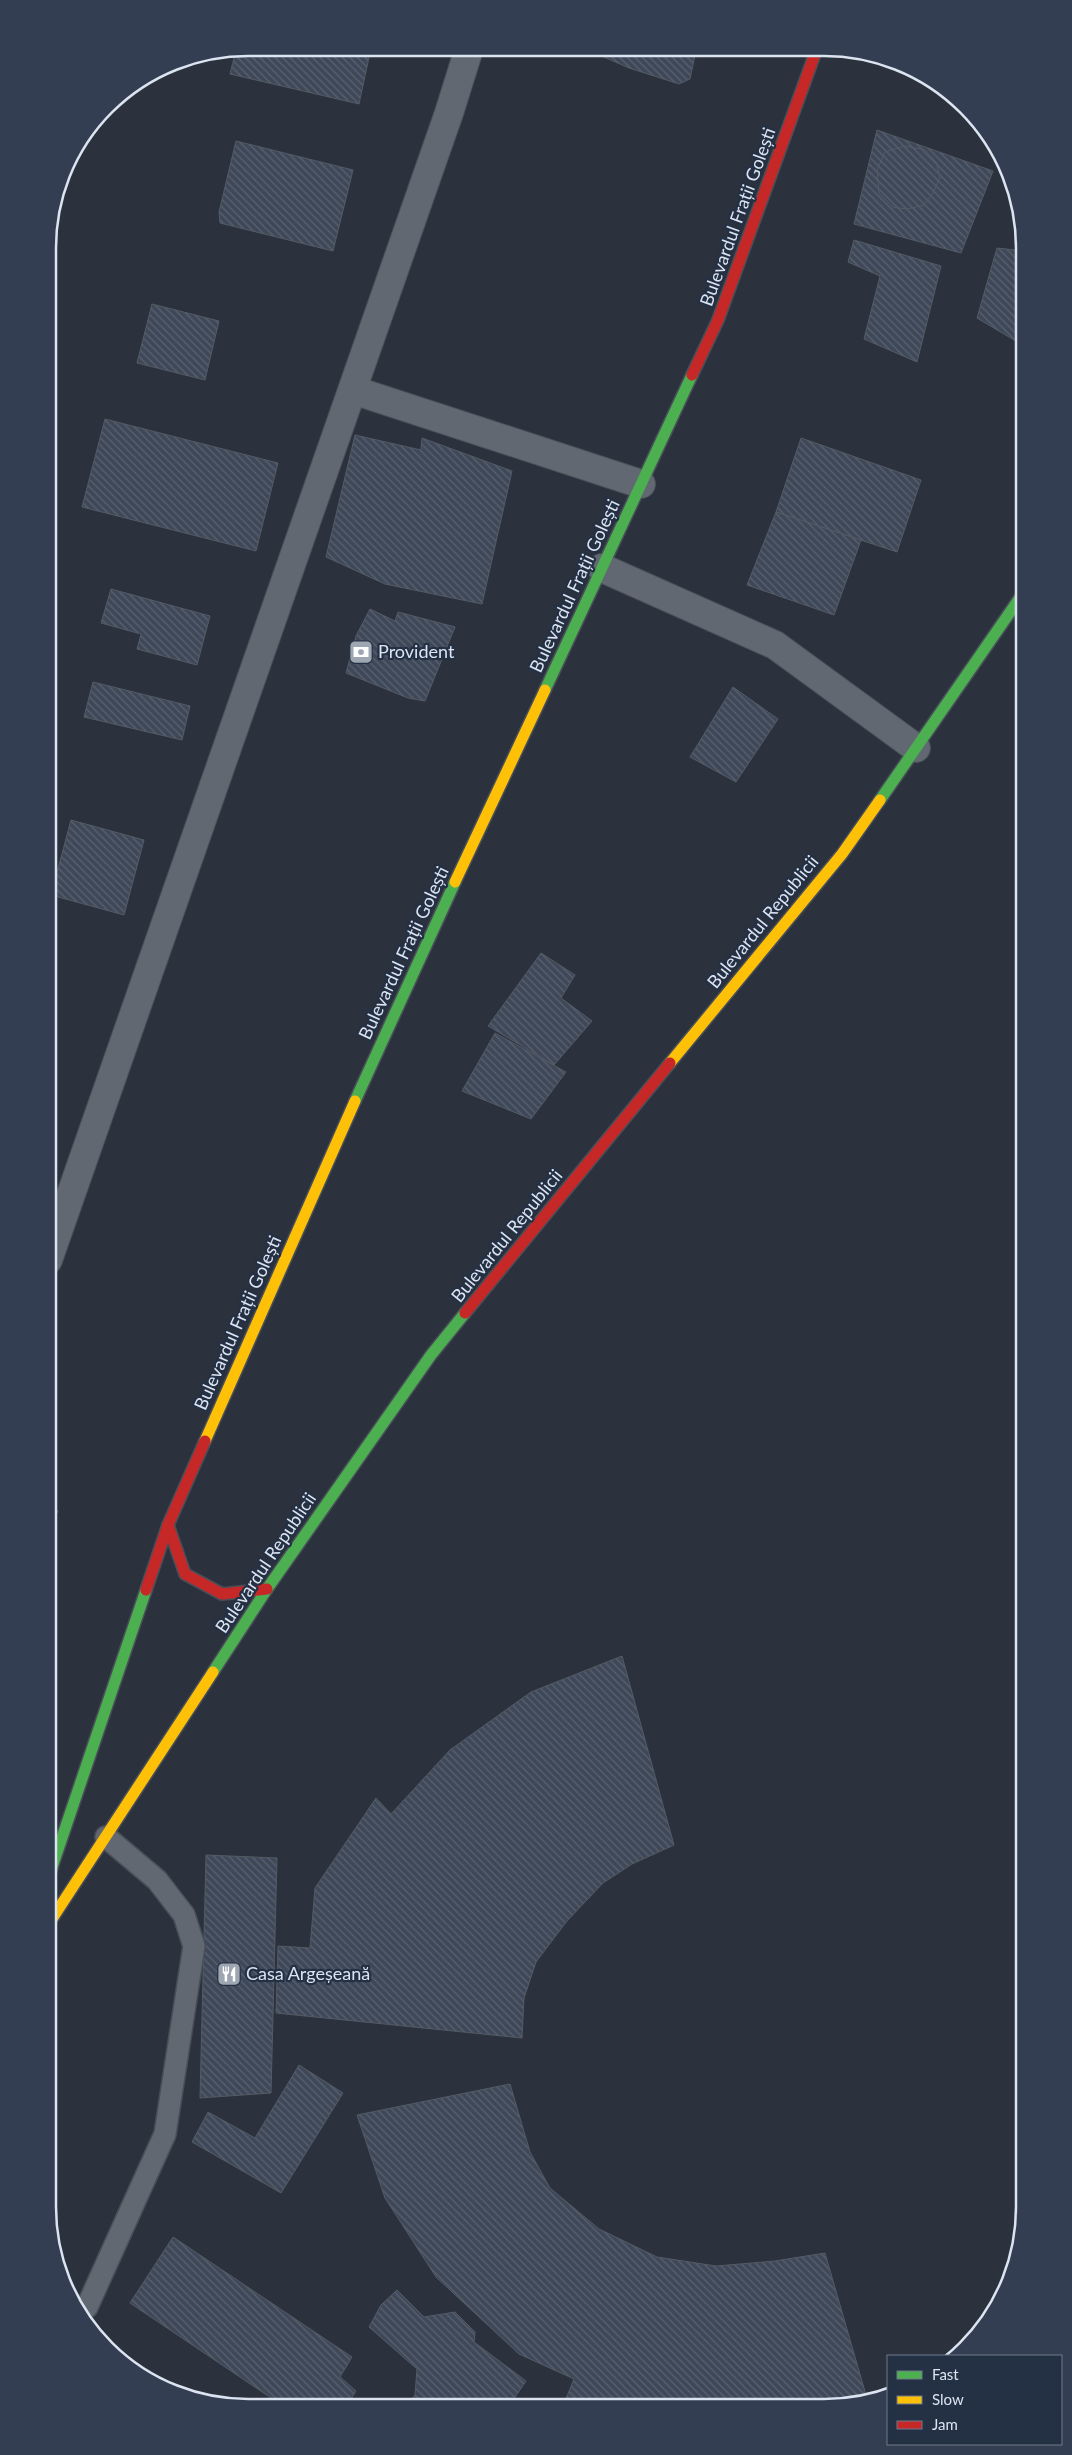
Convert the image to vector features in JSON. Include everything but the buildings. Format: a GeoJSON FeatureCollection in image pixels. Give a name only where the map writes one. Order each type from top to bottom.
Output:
{"type":"FeatureCollection","features":[{"type":"Feature","properties":{"kind":"main road","name":"Bulevardul Frații Golești"},"geometry":{"type":"LineString","coordinates":[[56,1856],[168,1525],[388,1026],[718,320],[814,56]]}},
{"type":"Feature","properties":{"kind":"main road","name":"Bulevardul Republicii"},"geometry":{"type":"LineString","coordinates":[[56,1913],[267,1590],[431,1356],[842,854],[1016,604]]}},
{"type":"Feature","properties":{"kind":"main road"},"geometry":{"type":"LineString","coordinates":[[168,1525],[185,1574],[222,1594],[267,1590]]}},
{"type":"Feature","properties":{"kind":"street"},"geometry":{"type":"LineString","coordinates":[[56,1237],[467,56]]}},
{"type":"Feature","properties":{"kind":"street"},"geometry":{"type":"LineString","coordinates":[[352,390],[641,484]]}},
{"type":"Feature","properties":{"kind":"street"},"geometry":{"type":"LineString","coordinates":[[602,568],[775,645],[916,748]]}},
{"type":"Feature","properties":{"kind":"lane"},"geometry":{"type":"LineString","coordinates":[[87,2307],[165,2134],[194,1946],[184,1915],[157,1880],[106,1837]]}},
{"type":"Feature","properties":{"kind":"traffic: fast"},"geometry":{"type":"LineString","coordinates":[[545,690],[692,375]]}},
{"type":"Feature","properties":{"kind":"traffic: fast"},"geometry":{"type":"LineString","coordinates":[[880,800],[1016,604]]}},
{"type":"Feature","properties":{"kind":"traffic: fast"},"geometry":{"type":"LineString","coordinates":[[355,1101],[455,882]]}},
{"type":"Feature","properties":{"kind":"traffic: fast"},"geometry":{"type":"LineString","coordinates":[[213,1672],[267,1589],[431,1355],[465,1313]]}},
{"type":"Feature","properties":{"kind":"traffic: fast"},"geometry":{"type":"LineString","coordinates":[[56,1855],[146,1590]]}},
{"type":"Feature","properties":{"kind":"traffic: slow"},"geometry":{"type":"LineString","coordinates":[[455,882],[545,690]]}},
{"type":"Feature","properties":{"kind":"traffic: slow"},"geometry":{"type":"LineString","coordinates":[[670,1063],[842,854],[880,800]]}},
{"type":"Feature","properties":{"kind":"traffic: slow"},"geometry":{"type":"LineString","coordinates":[[205,1441],[355,1101]]}},
{"type":"Feature","properties":{"kind":"traffic: slow"},"geometry":{"type":"LineString","coordinates":[[56,1913],[213,1672]]}},
{"type":"Feature","properties":{"kind":"traffic: jam"},"geometry":{"type":"LineString","coordinates":[[692,375],[718,320],[814,56]]}},
{"type":"Feature","properties":{"kind":"traffic: jam"},"geometry":{"type":"LineString","coordinates":[[465,1313],[670,1063]]}},
{"type":"Feature","properties":{"kind":"traffic: jam"},"geometry":{"type":"LineString","coordinates":[[146,1590],[168,1525],[205,1441]]}},
{"type":"Feature","properties":{"kind":"traffic: jam"},"geometry":{"type":"LineString","coordinates":[[168,1525],[185,1574],[222,1594],[267,1589]]}},
{"type":"Feature","properties":{"kind":"place","name":"Provident"},"geometry":{"type":"Point","coordinates":[361,652]}},
{"type":"Feature","properties":{"kind":"place","name":"Casa Argeșeană"},"geometry":{"type":"Point","coordinates":[229,1974]}}]}
